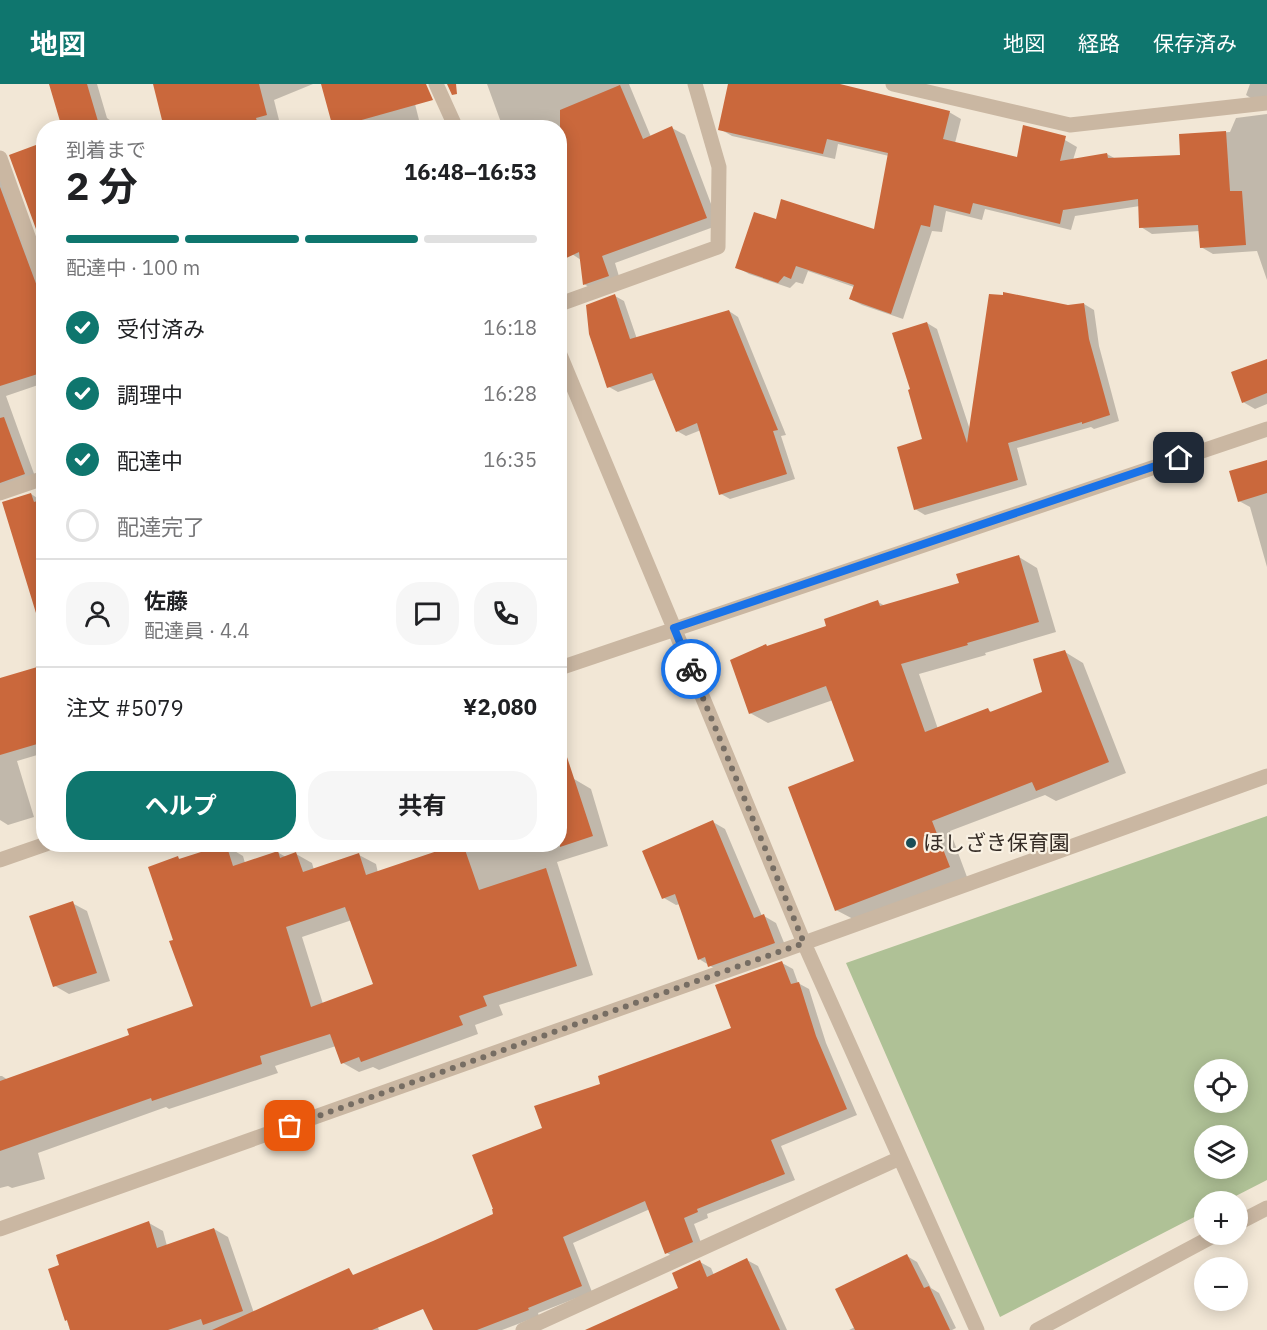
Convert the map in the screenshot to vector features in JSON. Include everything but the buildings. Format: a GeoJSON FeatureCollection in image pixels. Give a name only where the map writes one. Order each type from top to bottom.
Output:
{"type":"FeatureCollection","features":[{"type":"Feature","properties":{"kind":"street"},"geometry":{"type":"LineString","coordinates":[[436,84],[452,120]]}},
{"type":"Feature","properties":{"kind":"street"},"geometry":{"type":"LineString","coordinates":[[567,301],[718,247],[719,167],[695,84]]}},
{"type":"Feature","properties":{"kind":"street"},"geometry":{"type":"LineString","coordinates":[[893,84],[1070,125],[1267,103]]}},
{"type":"Feature","properties":{"kind":"street"},"geometry":{"type":"LineString","coordinates":[[0,158],[36,259]]}},
{"type":"Feature","properties":{"kind":"street"},"geometry":{"type":"LineString","coordinates":[[567,372],[804,943],[977,1330]]}},
{"type":"Feature","properties":{"kind":"street"},"geometry":{"type":"LineString","coordinates":[[567,666],[1267,429]]}},
{"type":"Feature","properties":{"kind":"street"},"geometry":{"type":"LineString","coordinates":[[0,493],[36,481]]}},
{"type":"Feature","properties":{"kind":"street"},"geometry":{"type":"LineString","coordinates":[[0,1229],[1267,776]]}},
{"type":"Feature","properties":{"kind":"street"},"geometry":{"type":"LineString","coordinates":[[0,860],[36,847]]}},
{"type":"Feature","properties":{"kind":"street"},"geometry":{"type":"LineString","coordinates":[[523,1330],[900,1158]]}},
{"type":"Feature","properties":{"kind":"street"},"geometry":{"type":"LineString","coordinates":[[1248,1218],[1267,1208]]}},
{"type":"Feature","properties":{"kind":"street"},"geometry":{"type":"LineString","coordinates":[[1037,1330],[1195,1245]]}},
{"type":"Feature","properties":{"kind":"green space"},"geometry":{"type":"Polygon","coordinates":[[[1267,816],[1267,1180],[1246,1191],[1194,1191],[1194,1217],[1000,1317],[846,963],[1267,816]]]}},
{"type":"Feature","properties":{"kind":"way so far"},"geometry":{"type":"LineString","coordinates":[[290,1126],[804,943],[691,669]]}},
{"type":"Feature","properties":{"kind":"place","name":"ほしざき保育園"},"geometry":{"type":"Point","coordinates":[911,843]}},
{"type":"Feature","properties":{"kind":"route"},"geometry":{"type":"LineString","coordinates":[[691,669],[674,628],[1179,458]]}}]}
